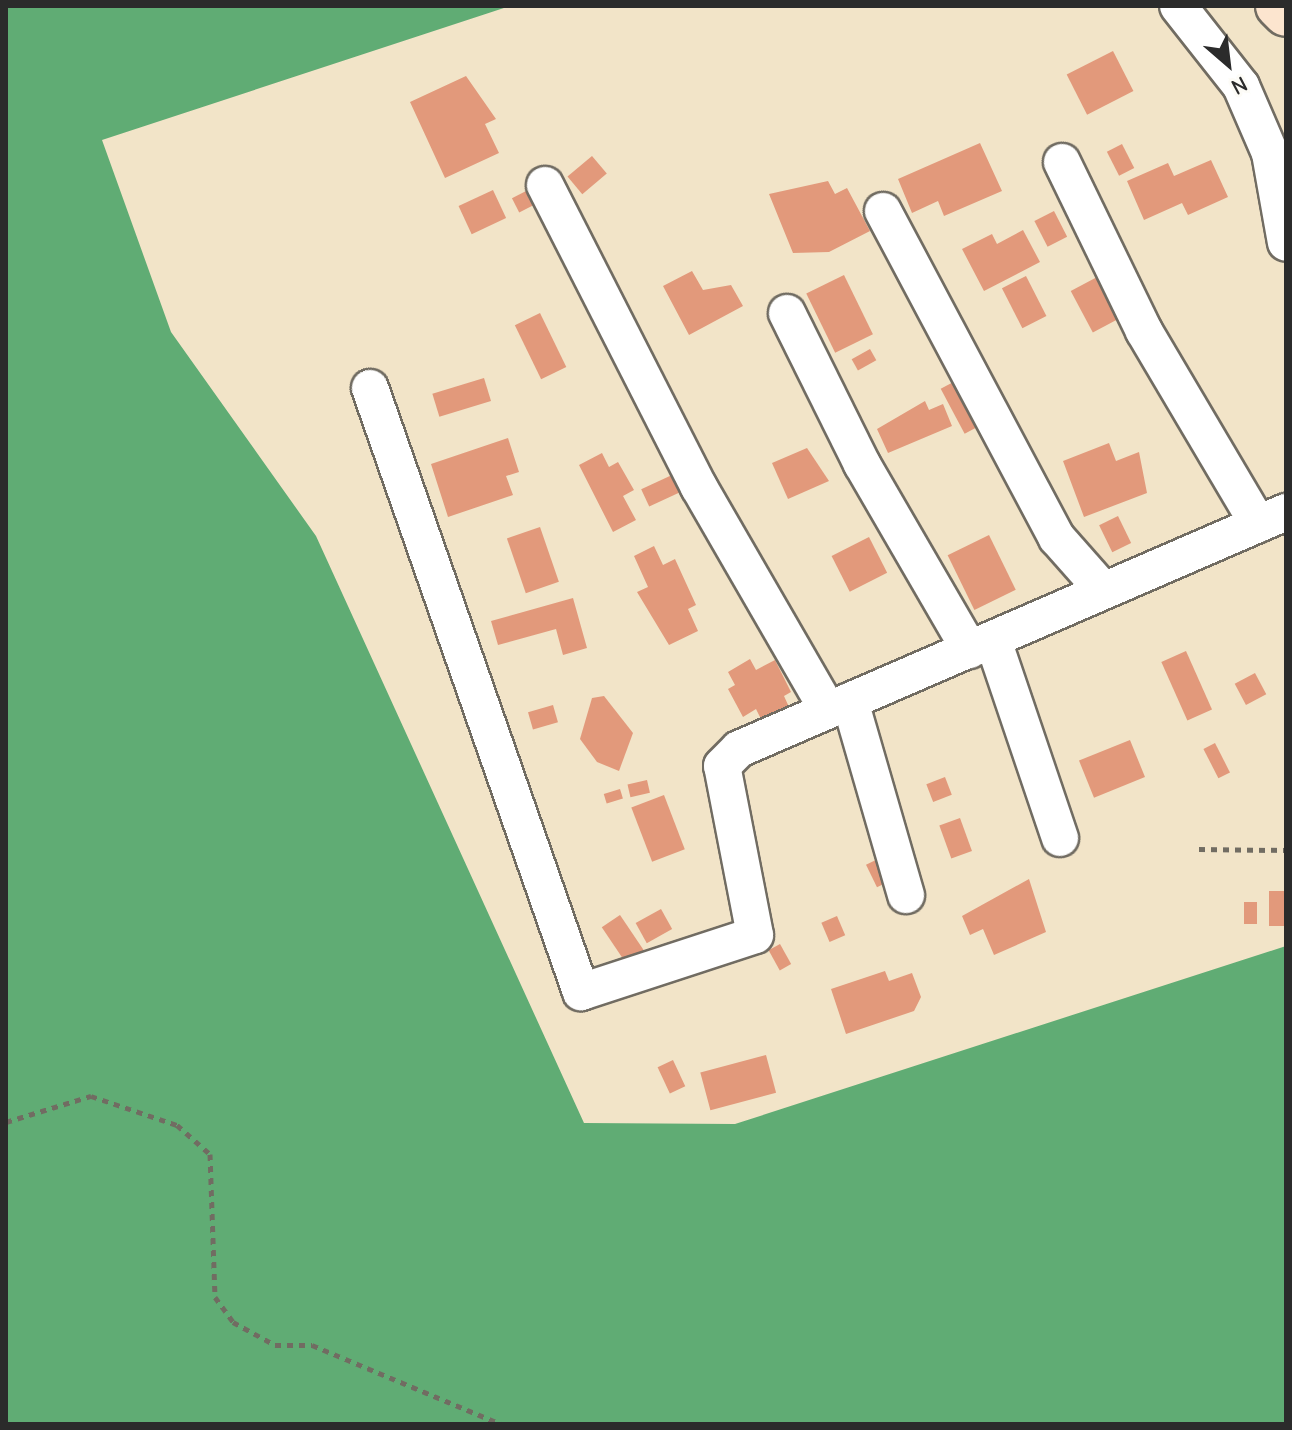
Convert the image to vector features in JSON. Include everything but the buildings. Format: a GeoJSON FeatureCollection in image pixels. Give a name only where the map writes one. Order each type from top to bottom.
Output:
{"type":"FeatureCollection","features":[{"type":"Feature","properties":{"kind":"main road"},"geometry":{"type":"LineString","coordinates":[[1278,6],[1286,14]]}},
{"type":"Feature","properties":{"kind":"street"},"geometry":{"type":"LineString","coordinates":[[1178,6],[1241,86],[1270,153],[1286,243]]}},
{"type":"Feature","properties":{"kind":"street"},"geometry":{"type":"LineString","coordinates":[[370,388],[581,992],[755,935],[722,766],[739,749],[1272,518],[1144,331],[1062,162]]}},
{"type":"Feature","properties":{"kind":"street"},"geometry":{"type":"LineString","coordinates":[[545,185],[699,487],[838,705],[906,895]]}},
{"type":"Feature","properties":{"kind":"street"},"geometry":{"type":"LineString","coordinates":[[883,211],[1057,538],[1103,590]]}},
{"type":"Feature","properties":{"kind":"street"},"geometry":{"type":"LineString","coordinates":[[787,313],[862,464],[982,645],[1060,838]]}},
{"type":"Feature","properties":{"kind":"path"},"geometry":{"type":"LineString","coordinates":[[1199,849],[1286,850]]}},
{"type":"Feature","properties":{"kind":"path"},"geometry":{"type":"LineString","coordinates":[[6,1122],[91,1096],[177,1125],[210,1154],[215,1297],[233,1322],[275,1345],[312,1345],[501,1424]]}},
{"type":"Feature","properties":{"kind":"green space"},"geometry":{"type":"Polygon","coordinates":[[[6,6],[510,6],[102,140],[171,332],[316,536],[584,1123],[735,1124],[1286,946],[1286,1424],[6,1424],[6,6]]]}}]}
